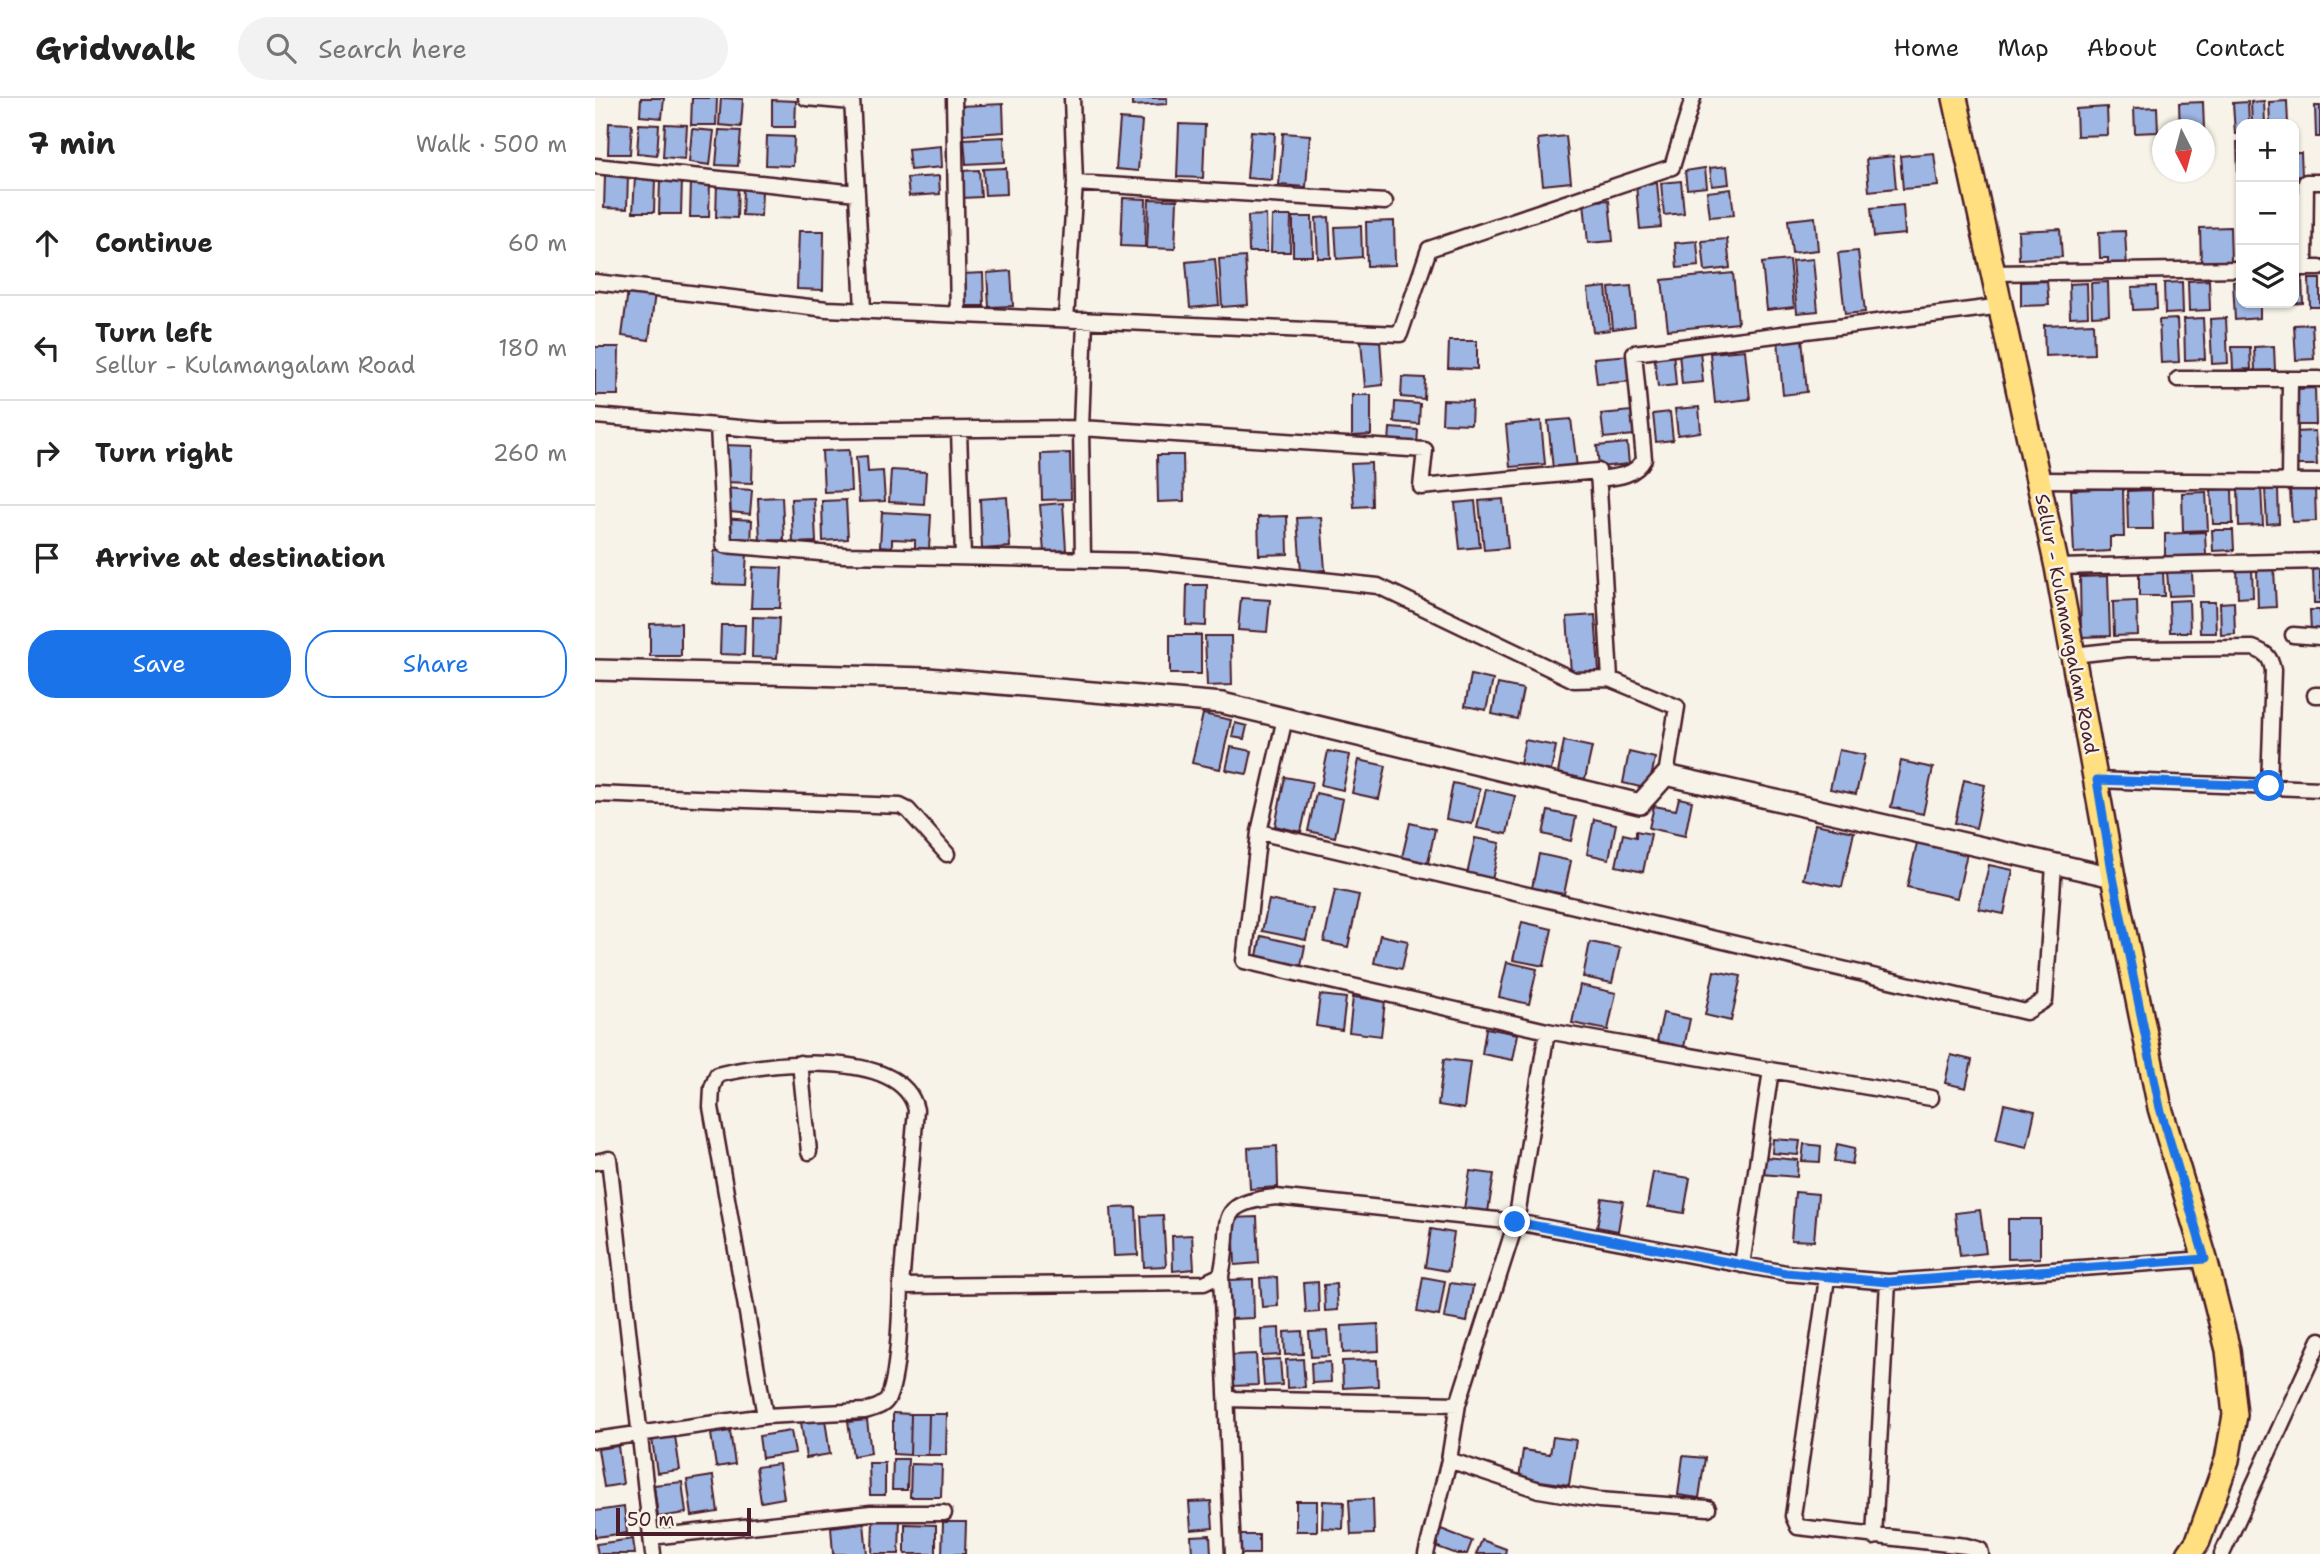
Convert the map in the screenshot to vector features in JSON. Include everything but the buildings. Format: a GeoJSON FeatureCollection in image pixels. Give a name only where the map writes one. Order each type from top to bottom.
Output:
{"type":"FeatureCollection","features":[{"type":"Feature","properties":{"kind":"main road","name":"Sellur - Kulamangalam Road"},"geometry":{"type":"LineString","coordinates":[[1955,98],[2057,567],[2113,877],[2160,1108],[2205,1259],[2228,1350],[2235,1415],[2227,1460],[2195,1550]]}},
{"type":"Feature","properties":{"kind":"street"},"geometry":{"type":"LineString","coordinates":[[806,98],[852,100],[863,310]]}},
{"type":"Feature","properties":{"kind":"street"},"geometry":{"type":"LineString","coordinates":[[954,98],[958,315]]}},
{"type":"Feature","properties":{"kind":"street"},"geometry":{"type":"LineString","coordinates":[[1066,319],[1075,183],[1072,98]]}},
{"type":"Feature","properties":{"kind":"street"},"geometry":{"type":"LineString","coordinates":[[595,282],[863,310],[1400,334],[1429,249],[1672,167],[1693,98]]}},
{"type":"Feature","properties":{"kind":"street"},"geometry":{"type":"LineString","coordinates":[[595,166],[857,193]]}},
{"type":"Feature","properties":{"kind":"street"},"geometry":{"type":"LineString","coordinates":[[2306,268],[2306,182],[2320,182]]}},
{"type":"Feature","properties":{"kind":"street"},"geometry":{"type":"LineString","coordinates":[[1075,183],[1385,202]]}},
{"type":"Feature","properties":{"kind":"street"},"geometry":{"type":"LineString","coordinates":[[1994,274],[2236,269]]}},
{"type":"Feature","properties":{"kind":"street"},"geometry":{"type":"LineString","coordinates":[[1598,479],[1621,477],[1639,468],[1644,459],[1635,353],[2002,306]]}},
{"type":"Feature","properties":{"kind":"street"},"geometry":{"type":"LineString","coordinates":[[1083,559],[1081,428],[1085,320]]}},
{"type":"Feature","properties":{"kind":"street"},"geometry":{"type":"LineString","coordinates":[[2178,379],[2320,379]]}},
{"type":"Feature","properties":{"kind":"street"},"geometry":{"type":"LineString","coordinates":[[2289,482],[2290,379]]}},
{"type":"Feature","properties":{"kind":"street"},"geometry":{"type":"LineString","coordinates":[[595,416],[778,431],[1081,428],[1425,450],[1421,487],[1598,471],[1609,679]]}},
{"type":"Feature","properties":{"kind":"street"},"geometry":{"type":"LineString","coordinates":[[595,670],[928,678],[1222,703],[1640,804],[1666,775],[1677,706],[1609,679],[1574,680],[1378,586],[1147,561],[844,555],[724,545],[718,426]]}},
{"type":"Feature","properties":{"kind":"street"},"geometry":{"type":"LineString","coordinates":[[959,430],[963,557]]}},
{"type":"Feature","properties":{"kind":"street"},"geometry":{"type":"LineString","coordinates":[[2039,480],[2320,482]]}},
{"type":"Feature","properties":{"kind":"street"},"geometry":{"type":"LineString","coordinates":[[2057,567],[2320,561]]}},
{"type":"Feature","properties":{"kind":"street"},"geometry":{"type":"LineString","coordinates":[[2293,635],[2320,637]]}},
{"type":"Feature","properties":{"kind":"street"},"geometry":{"type":"LineString","coordinates":[[2073,655],[2127,649],[2253,648],[2265,652],[2270,657],[2273,670],[2269,786]]}},
{"type":"Feature","properties":{"kind":"street"},"geometry":{"type":"LineString","coordinates":[[1285,718],[1259,832],[1244,961],[1547,1031],[1931,1098]]}},
{"type":"Feature","properties":{"kind":"street"},"geometry":{"type":"LineString","coordinates":[[1666,775],[2113,877]]}},
{"type":"Feature","properties":{"kind":"street"},"geometry":{"type":"LineString","coordinates":[[2097,780],[2320,789]]}},
{"type":"Feature","properties":{"kind":"street"},"geometry":{"type":"LineString","coordinates":[[595,794],[900,806],[908,810],[947,854]]}},
{"type":"Feature","properties":{"kind":"street"},"geometry":{"type":"LineString","coordinates":[[1259,832],[2026,1012],[2045,1000],[2054,865]]}},
{"type":"Feature","properties":{"kind":"street"},"geometry":{"type":"LineString","coordinates":[[1426,1554],[1449,1460],[1458,1405],[1515,1222],[1547,1031]]}},
{"type":"Feature","properties":{"kind":"street"},"geometry":{"type":"LineString","coordinates":[[800,1063],[809,1152]]}},
{"type":"Feature","properties":{"kind":"street"},"geometry":{"type":"LineString","coordinates":[[595,1440],[765,1416],[865,1411],[880,1407],[888,1399],[900,1318],[916,1110],[913,1095],[898,1081],[858,1069],[800,1063],[752,1066],[717,1074],[712,1088],[711,1107],[765,1416]]}},
{"type":"Feature","properties":{"kind":"street"},"geometry":{"type":"LineString","coordinates":[[1742,1265],[1772,1070]]}},
{"type":"Feature","properties":{"kind":"street"},"geometry":{"type":"LineString","coordinates":[[595,1162],[609,1159],[653,1554]]}},
{"type":"Feature","properties":{"kind":"street"},"geometry":{"type":"LineString","coordinates":[[1233,1554],[1229,1399],[1221,1275],[1226,1256],[1228,1218],[1235,1207],[1244,1201],[1276,1197],[1515,1222],[1742,1265],[1827,1278],[1888,1282],[2205,1259]]}},
{"type":"Feature","properties":{"kind":"street"},"geometry":{"type":"LineString","coordinates":[[901,1286],[1204,1283],[1221,1275]]}},
{"type":"Feature","properties":{"kind":"street"},"geometry":{"type":"LineString","coordinates":[[1827,1278],[1793,1516],[1798,1527],[1966,1546],[1980,1550],[1981,1554]]}},
{"type":"Feature","properties":{"kind":"street"},"geometry":{"type":"LineString","coordinates":[[1874,1537],[1888,1282]]}},
{"type":"Feature","properties":{"kind":"street"},"geometry":{"type":"LineString","coordinates":[[2223,1554],[2320,1340]]}},
{"type":"Feature","properties":{"kind":"street"},"geometry":{"type":"LineString","coordinates":[[1229,1399],[1458,1405]]}},
{"type":"Feature","properties":{"kind":"street"},"geometry":{"type":"LineString","coordinates":[[1449,1460],[1539,1489],[1599,1500],[1708,1508]]}},
{"type":"Feature","properties":{"kind":"street"},"geometry":{"type":"LineString","coordinates":[[651,1537],[871,1513],[944,1513]]}},
{"type":"Feature","properties":{"kind":"route"},"geometry":{"type":"LineString","coordinates":[[1515,1222],[1786,1273],[1888,1282],[2205,1259],[2160,1108],[2113,877],[2097,780],[2269,786]]}}]}
